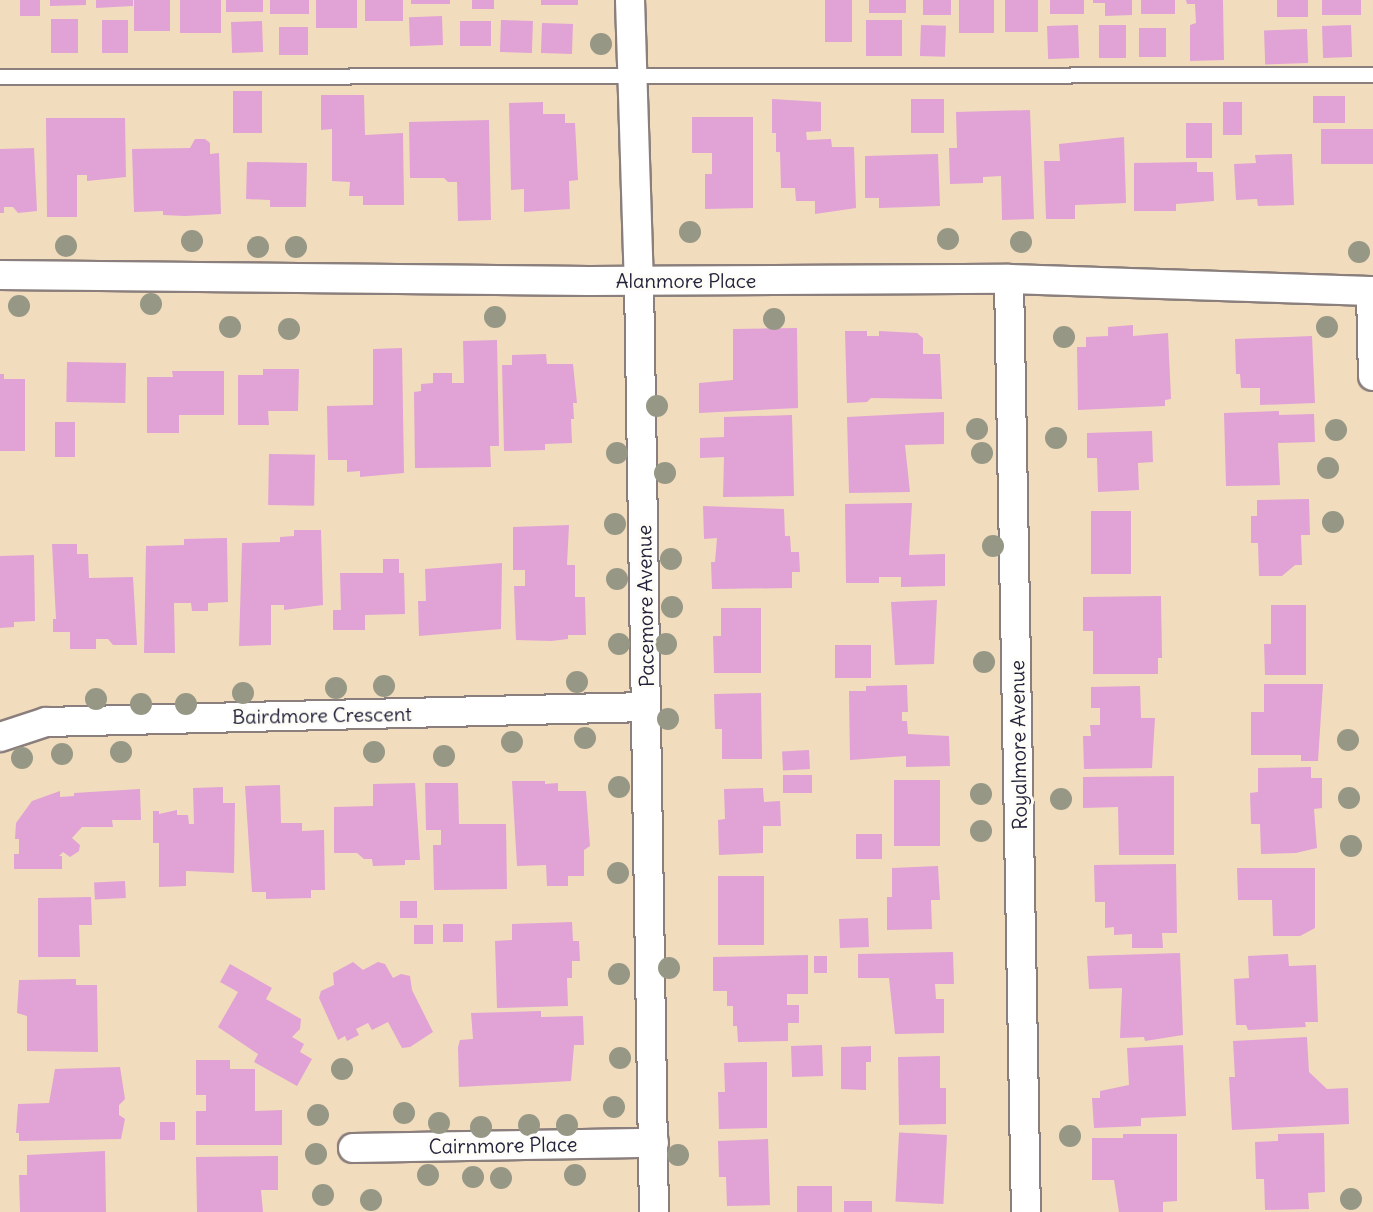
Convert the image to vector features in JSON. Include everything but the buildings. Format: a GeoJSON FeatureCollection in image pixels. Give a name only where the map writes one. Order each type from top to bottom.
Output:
{"type":"FeatureCollection","features":[{"type":"Feature","properties":{"kind":"street","name":"Pacemore Avenue"},"geometry":{"type":"LineString","coordinates":[[630,0],[639,281],[654,1212]]}},
{"type":"Feature","properties":{"kind":"street","name":"Alanmore Place"},"geometry":{"type":"LineString","coordinates":[[0,275],[639,281],[1009,279],[1371,291],[1373,376]]}},
{"type":"Feature","properties":{"kind":"street","name":"Royalmore Avenue"},"geometry":{"type":"LineString","coordinates":[[1009,279],[1026,1212]]}},
{"type":"Feature","properties":{"kind":"street","name":"Bairdmore Crescent"},"geometry":{"type":"LineString","coordinates":[[0,737],[46,722],[646,707]]}},
{"type":"Feature","properties":{"kind":"street","name":"Cairnmore Place"},"geometry":{"type":"LineString","coordinates":[[353,1148],[654,1143]]}},
{"type":"Feature","properties":{"kind":"lane"},"geometry":{"type":"LineString","coordinates":[[0,77],[1373,75]]}}]}
